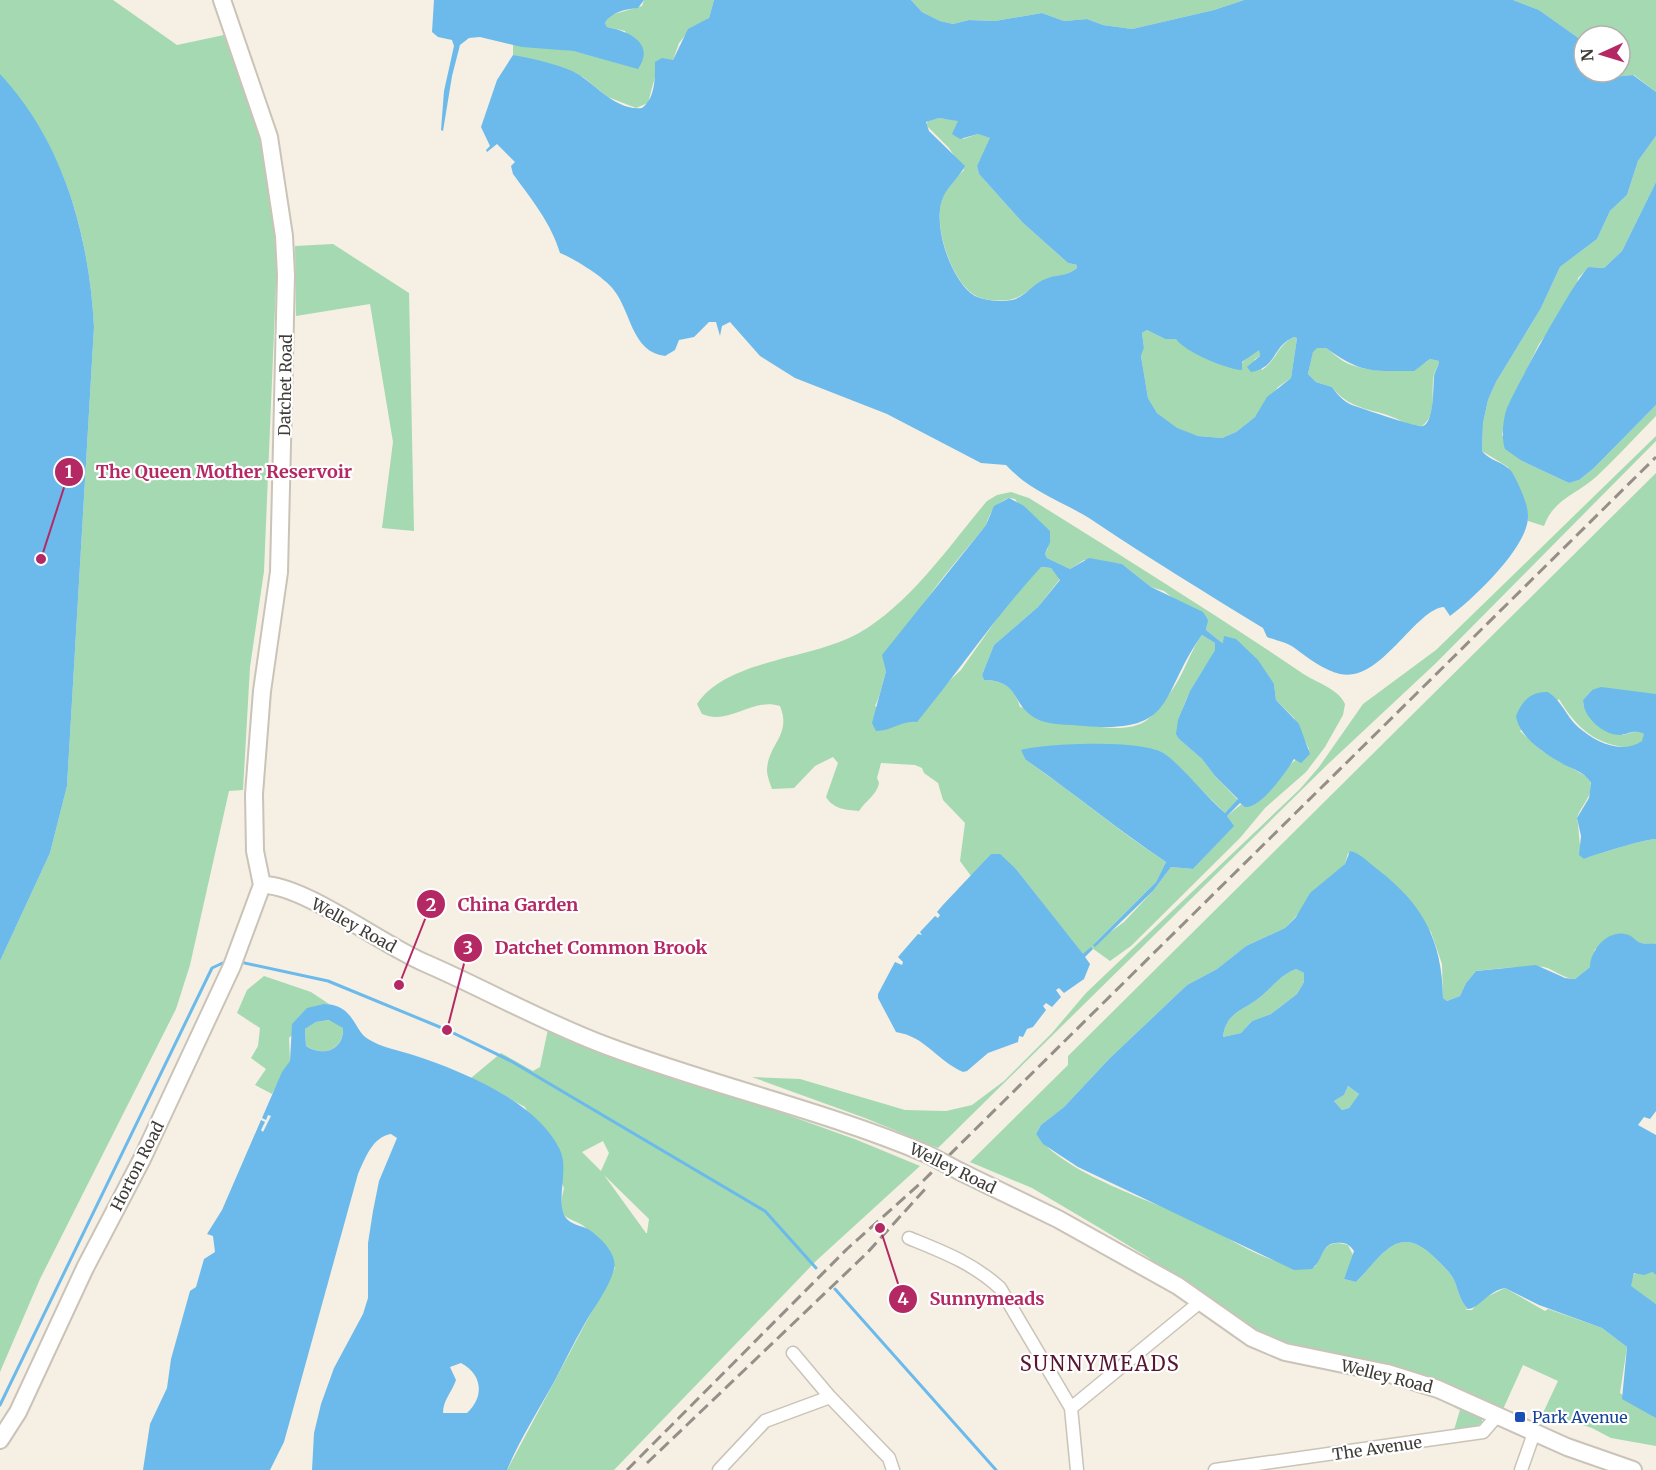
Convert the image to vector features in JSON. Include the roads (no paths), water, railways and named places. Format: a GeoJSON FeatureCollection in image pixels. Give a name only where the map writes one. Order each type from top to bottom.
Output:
{"type":"FeatureCollection","features":[{"type":"Feature","properties":{"kind":"main road","name":"Datchet Road"},"geometry":{"type":"LineString","coordinates":[[222,0],[269,136],[284,236],[286,275],[279,572],[262,691],[254,794],[255,851],[262,885]]}},
{"type":"Feature","properties":{"kind":"main road","name":"Horton Road"},"geometry":{"type":"LineString","coordinates":[[0,1440],[18,1412],[85,1268],[142,1159],[234,962],[262,885]]}},
{"type":"Feature","properties":{"kind":"main road","name":"Welley Road"},"geometry":{"type":"LineString","coordinates":[[262,885],[273,885],[297,893],[414,958],[477,985],[540,1018],[608,1046],[724,1087],[867,1128],[927,1154],[1108,1246],[1178,1286],[1252,1338],[1285,1352],[1388,1373],[1438,1389],[1534,1433],[1633,1470]]}},
{"type":"Feature","properties":{"kind":"street"},"geometry":{"type":"LineString","coordinates":[[909,1238],[964,1260],[984,1273],[1000,1288],[1071,1408],[1077,1470]]}},
{"type":"Feature","properties":{"kind":"street"},"geometry":{"type":"LineString","coordinates":[[1071,1408],[1200,1302]]}},
{"type":"Feature","properties":{"kind":"street"},"geometry":{"type":"LineString","coordinates":[[793,1353],[830,1397],[889,1458],[893,1470]]}},
{"type":"Feature","properties":{"kind":"street"},"geometry":{"type":"LineString","coordinates":[[719,1470],[765,1421],[830,1397]]}},
{"type":"Feature","properties":{"kind":"street","name":"The Avenue"},"geometry":{"type":"LineString","coordinates":[[1215,1470],[1483,1432],[1496,1417]]}},
{"type":"Feature","properties":{"kind":"street"},"geometry":{"type":"LineString","coordinates":[[1521,1470],[1534,1433]]}},
{"type":"Feature","properties":{"kind":"water"},"geometry":{"type":"Polygon","coordinates":[[[434,0],[644,0],[638,8],[615,14],[605,23],[607,27],[631,35],[637,40],[642,45],[643,60],[638,69],[573,51],[522,47],[480,37],[469,38],[460,45],[452,76],[443,131],[441,130],[444,91],[454,46],[452,40],[438,37],[432,32],[434,0]]]}},
{"type":"Feature","properties":{"kind":"water"},"geometry":{"type":"Polygon","coordinates":[[[714,0],[911,0],[922,12],[940,21],[953,24],[969,20],[995,21],[1042,13],[1064,21],[1087,19],[1103,25],[1132,29],[1214,10],[1244,0],[1513,0],[1539,10],[1572,33],[1572,84],[1632,84],[1633,75],[1656,92],[1656,136],[1638,161],[1627,195],[1610,211],[1597,239],[1560,267],[1541,308],[1496,382],[1488,400],[1483,423],[1482,451],[1512,472],[1522,493],[1528,516],[1520,542],[1485,584],[1450,616],[1444,607],[1433,611],[1369,668],[1355,674],[1340,674],[1322,667],[1289,645],[1267,637],[1263,628],[1083,515],[1038,490],[1006,465],[981,463],[887,414],[795,378],[760,356],[730,322],[722,326],[720,336],[716,322],[709,322],[694,337],[679,340],[675,350],[665,356],[654,353],[638,339],[619,298],[609,284],[588,268],[560,253],[546,222],[513,174],[511,166],[515,162],[497,144],[487,152],[490,146],[481,127],[497,80],[513,55],[566,68],[614,101],[632,108],[642,108],[647,104],[652,93],[655,62],[662,58],[673,60],[688,29],[709,18],[714,0]],[[939,118],[926,122],[929,131],[965,166],[944,195],[940,224],[946,252],[958,279],[966,289],[984,299],[1012,300],[1043,280],[1069,273],[1077,268],[1077,265],[1068,263],[1023,223],[979,174],[977,166],[990,138],[978,134],[960,139],[952,134],[958,121],[939,118]],[[1147,330],[1142,333],[1144,348],[1141,356],[1148,398],[1157,413],[1177,428],[1198,436],[1222,438],[1236,432],[1255,417],[1267,397],[1291,378],[1297,338],[1294,337],[1282,346],[1266,366],[1251,372],[1247,367],[1260,356],[1259,350],[1242,362],[1242,370],[1226,367],[1206,359],[1176,339],[1165,339],[1147,330]],[[1317,348],[1313,352],[1308,374],[1316,382],[1332,387],[1352,405],[1419,426],[1427,423],[1431,412],[1434,376],[1439,361],[1430,359],[1414,371],[1377,371],[1349,363],[1326,348],[1317,348]]]}},
{"type":"Feature","properties":{"kind":"water"},"geometry":{"type":"Polygon","coordinates":[[[0,74],[22,101],[41,130],[57,160],[69,192],[86,258],[94,327],[67,786],[50,853],[0,961],[0,74]]]}},
{"type":"Feature","properties":{"kind":"water"},"geometry":{"type":"Polygon","coordinates":[[[1656,182],[1656,405],[1594,468],[1579,480],[1569,483],[1522,461],[1505,449],[1503,434],[1506,412],[1533,357],[1573,289],[1589,267],[1604,268],[1622,251],[1656,182]]]}},
{"type":"Feature","properties":{"kind":"water"},"geometry":{"type":"Polygon","coordinates":[[[1009,498],[1024,506],[1050,531],[1050,542],[1045,554],[1047,558],[1070,569],[1089,558],[1122,564],[1151,587],[1203,612],[1208,620],[1206,630],[1221,642],[1223,643],[1224,636],[1236,639],[1258,660],[1274,684],[1276,700],[1299,724],[1310,754],[1301,763],[1294,759],[1273,788],[1252,806],[1245,807],[1240,803],[1227,816],[1234,826],[1193,869],[1171,867],[1153,891],[1095,947],[1093,945],[1156,882],[1166,862],[1026,760],[1021,750],[1072,744],[1117,744],[1154,749],[1173,761],[1225,813],[1238,799],[1176,734],[1178,720],[1190,691],[1215,650],[1215,643],[1202,635],[1188,656],[1162,706],[1151,716],[1136,723],[1114,727],[1052,724],[1040,721],[1027,712],[1004,684],[984,680],[982,675],[994,645],[1038,607],[1060,580],[1051,568],[1041,567],[917,722],[876,731],[872,723],[886,671],[882,655],[986,525],[994,506],[1009,498]]]}},
{"type":"Feature","properties":{"kind":"water"},"geometry":{"type":"Polygon","coordinates":[[[1601,687],[1656,694],[1656,839],[1584,859],[1579,855],[1581,836],[1577,818],[1589,798],[1591,783],[1581,773],[1553,758],[1532,743],[1526,737],[1516,716],[1521,706],[1532,695],[1548,692],[1578,727],[1600,742],[1626,747],[1642,741],[1644,734],[1635,732],[1614,734],[1607,732],[1590,719],[1583,700],[1592,690],[1601,687]]]}},
{"type":"Feature","properties":{"kind":"water"},"geometry":{"type":"Polygon","coordinates":[[[1350,851],[1361,856],[1393,882],[1418,910],[1434,941],[1442,977],[1443,998],[1447,1001],[1460,996],[1466,983],[1476,971],[1536,965],[1565,978],[1575,979],[1590,967],[1593,954],[1607,937],[1621,933],[1639,942],[1656,944],[1656,1111],[1650,1119],[1644,1117],[1638,1125],[1656,1135],[1656,1275],[1652,1272],[1644,1275],[1634,1273],[1631,1286],[1656,1304],[1656,1418],[1622,1399],[1627,1347],[1602,1328],[1539,1305],[1505,1288],[1468,1309],[1447,1270],[1420,1246],[1409,1242],[1390,1247],[1356,1282],[1344,1279],[1354,1251],[1343,1243],[1330,1244],[1312,1269],[1294,1270],[1078,1167],[1043,1144],[1036,1134],[1041,1125],[1064,1107],[1110,1058],[1187,985],[1217,969],[1246,946],[1285,928],[1296,917],[1310,893],[1345,864],[1350,851]],[[1296,969],[1231,1017],[1223,1037],[1241,1033],[1252,1021],[1271,1014],[1297,994],[1304,982],[1304,973],[1296,969]],[[1348,1086],[1344,1095],[1334,1101],[1342,1110],[1349,1108],[1359,1094],[1348,1086]]]}},
{"type":"Feature","properties":{"kind":"water"},"geometry":{"type":"Polygon","coordinates":[[[991,854],[1000,854],[1016,869],[1083,954],[1091,947],[1093,949],[1085,957],[1090,964],[1084,979],[1064,993],[1059,988],[1056,990],[1061,997],[1052,1007],[1046,1003],[1043,1006],[1046,1010],[1033,1027],[1027,1029],[1023,1037],[1019,1036],[1018,1042],[988,1053],[963,1072],[953,1067],[923,1043],[896,1032],[878,994],[895,962],[902,965],[903,962],[898,957],[918,934],[922,935],[920,932],[935,916],[938,918],[940,915],[937,912],[991,854]]]}},
{"type":"Feature","properties":{"kind":"water"},"geometry":{"type":"Polygon","coordinates":[[[324,1004],[342,1008],[368,1039],[473,1078],[516,1102],[549,1132],[560,1150],[563,1158],[562,1206],[564,1214],[570,1222],[588,1229],[598,1237],[611,1252],[615,1263],[608,1284],[523,1436],[507,1470],[312,1470],[314,1433],[321,1404],[334,1368],[363,1314],[368,1298],[368,1243],[379,1181],[397,1138],[391,1134],[384,1136],[374,1144],[358,1174],[284,1442],[270,1470],[143,1470],[150,1424],[167,1388],[171,1359],[190,1291],[196,1287],[204,1259],[215,1252],[213,1236],[207,1234],[222,1210],[261,1120],[265,1122],[261,1130],[263,1132],[271,1116],[268,1115],[266,1120],[262,1118],[282,1072],[290,1061],[292,1024],[307,1008],[324,1004]],[[329,1020],[316,1022],[305,1029],[306,1046],[313,1050],[326,1051],[336,1046],[340,1041],[343,1028],[329,1020]],[[461,1363],[450,1367],[456,1380],[446,1400],[443,1413],[467,1413],[477,1400],[479,1386],[477,1379],[461,1363]]]}},
{"type":"Feature","properties":{"kind":"waterway"},"geometry":{"type":"LineString","coordinates":[[0,1405],[212,968],[227,961]]}},
{"type":"Feature","properties":{"kind":"waterway"},"geometry":{"type":"LineString","coordinates":[[240,962],[328,981],[447,1030],[511,1061],[765,1211],[816,1268]]}},
{"type":"Feature","properties":{"kind":"waterway"},"geometry":{"type":"LineString","coordinates":[[835,1289],[996,1470]]}},
{"type":"Feature","properties":{"kind":"railway"},"geometry":{"type":"LineString","coordinates":[[627,1470],[847,1249],[924,1180],[1656,457]]}},
{"type":"Feature","properties":{"kind":"railway"},"geometry":{"type":"LineString","coordinates":[[647,1463],[867,1253],[927,1187]]}},
{"type":"Feature","properties":{"kind":"place","name":"The Queen Mother Reservoir"},"geometry":{"type":"Point","coordinates":[41,559]}},
{"type":"Feature","properties":{"kind":"place","name":"China Garden"},"geometry":{"type":"Point","coordinates":[399,985]}},
{"type":"Feature","properties":{"kind":"place","name":"Datchet Common Brook"},"geometry":{"type":"Point","coordinates":[447,1030]}},
{"type":"Feature","properties":{"kind":"place","name":"Sunnymeads"},"geometry":{"type":"Point","coordinates":[880,1228]}},
{"type":"Feature","properties":{"kind":"place","name":"Park Avenue"},"geometry":{"type":"Point","coordinates":[1520,1417]}},
{"type":"Feature","properties":{"kind":"district","name":"SUNNYMEADS"},"geometry":{"type":"Point","coordinates":[1100,1363]}}]}
